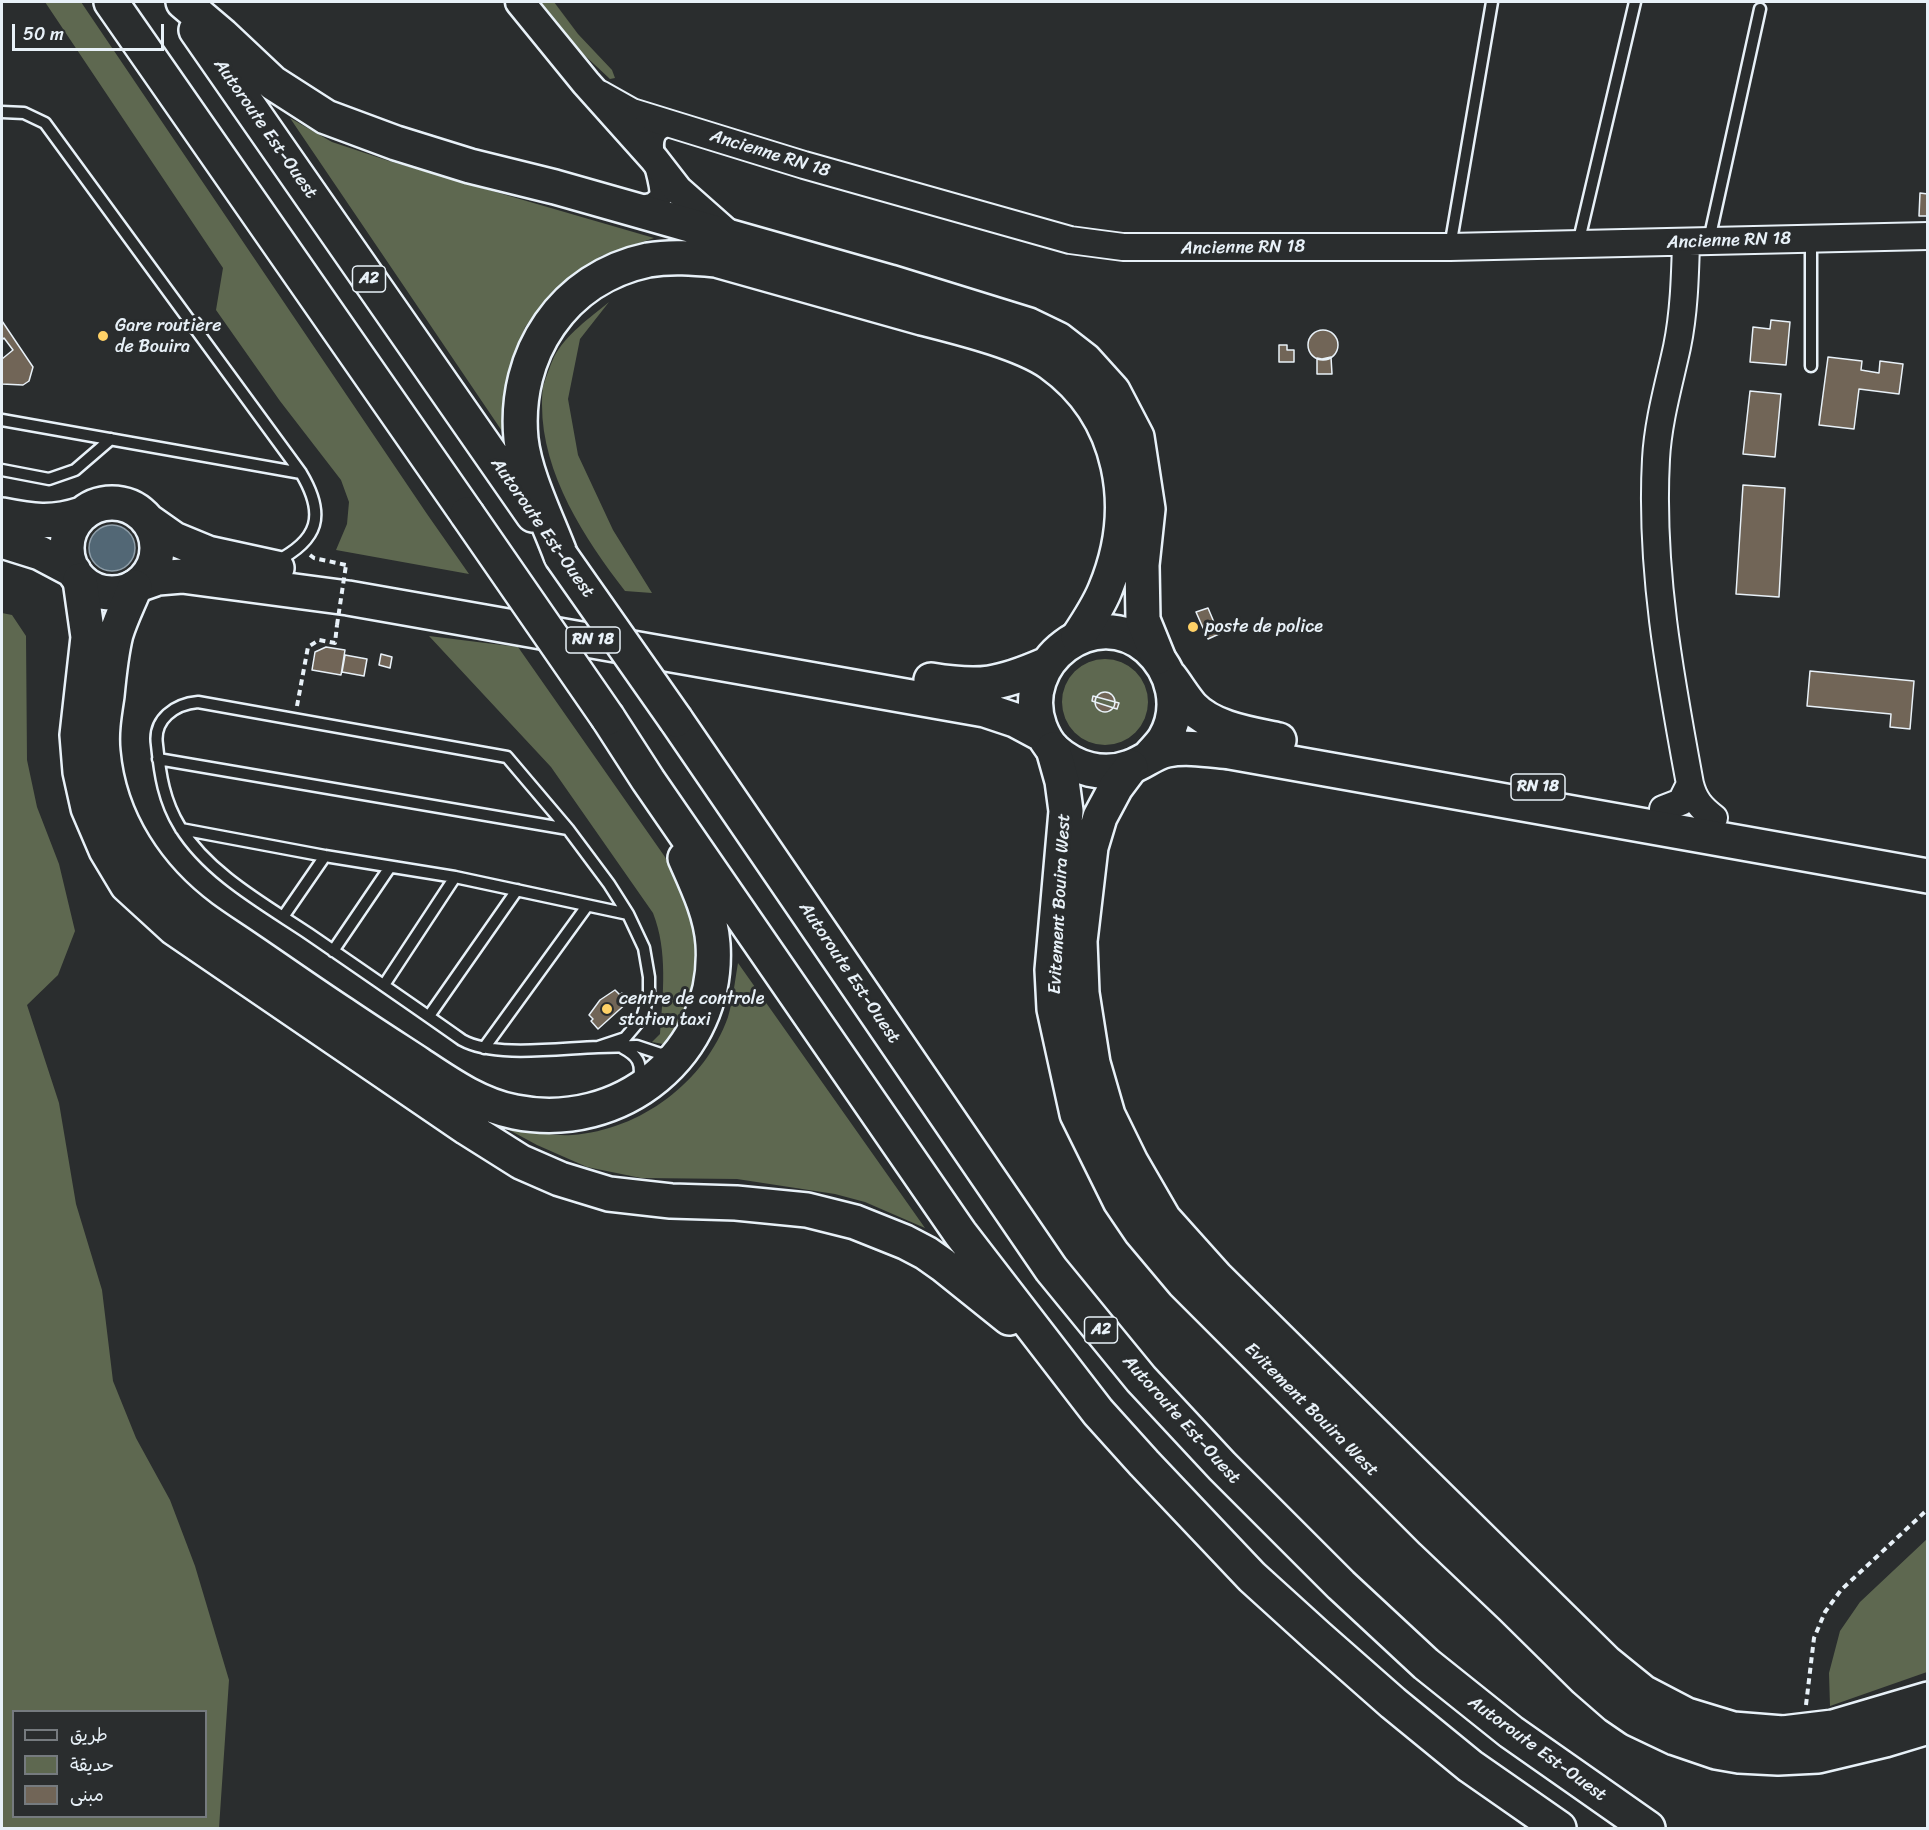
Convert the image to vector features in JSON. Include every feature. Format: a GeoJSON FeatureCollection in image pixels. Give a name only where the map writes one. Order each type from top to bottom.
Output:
{"type":"FeatureCollection","features":[{"type":"Feature","properties":{"kind":"main road"},"geometry":{"type":"LineString","coordinates":[[111,2],[608,718],[648,780],[953,1223],[1105,1420],[1252,1577],[1410,1717],[1470,1766],[1559,1828]]}},
{"type":"Feature","properties":{"kind":"main road","name":"Autoroute Est-Ouest"},"geometry":{"type":"LineString","coordinates":[[177,2],[676,720],[1051,1269],[1141,1379],[1238,1482],[1341,1585],[1426,1664],[1511,1732],[1648,1828]]}},
{"type":"Feature","properties":{"kind":"main road"},"geometry":{"type":"LineString","coordinates":[[183,2],[273,83],[326,117],[396,143],[470,166],[890,282],[1029,325],[1058,339],[1084,360],[1113,391],[1137,437],[1148,509],[1142,565],[1143,620],[1164,667],[1174,697],[1173,719],[1164,739],[1141,761],[1110,772],[1089,770],[1070,762],[1048,742],[1037,718],[1035,699],[1038,682],[1045,665],[1060,649],[1078,637],[1100,632],[1122,634],[1142,643],[1164,667]]}},
{"type":"Feature","properties":{"kind":"main road","name":"Ancienne RN 18"},"geometry":{"type":"LineString","coordinates":[[520,2],[678,190],[732,238]]}},
{"type":"Feature","properties":{"kind":"main road"},"geometry":{"type":"LineString","coordinates":[[561,556],[538,498],[522,442],[522,393],[527,369],[541,338],[564,305],[592,283],[623,267],[650,260],[679,257],[716,260],[948,325],[1024,349],[1048,362],[1069,379],[1097,414],[1109,436],[1118,460],[1124,499],[1120,542],[1106,589],[1078,637]]}},
{"type":"Feature","properties":{"kind":"main road"},"geometry":{"type":"LineString","coordinates":[[2,515],[42,522],[63,520],[82,514],[100,504],[121,504],[140,513],[147,520],[153,529],[157,549],[152,570],[137,586],[114,642],[103,723],[103,752],[120,821],[141,856],[170,890],[201,918],[473,1098],[514,1112],[558,1116],[599,1109],[633,1093],[672,1063],[690,1038],[706,1001],[712,973],[713,943],[707,913],[697,886],[648,780]]}},
{"type":"Feature","properties":{"kind":"main road"},"geometry":{"type":"LineString","coordinates":[[82,514],[75,522],[68,541],[67,552],[77,576],[88,638],[77,735],[88,808],[106,850],[127,885],[174,928],[520,1162],[560,1179],[609,1194],[671,1201],[736,1203],[807,1210],[872,1228],[905,1242],[943,1265],[1054,1355]]}},
{"type":"Feature","properties":{"kind":"main road","name":"RN 18"},"geometry":{"type":"LineString","coordinates":[[147,520],[174,539],[208,553],[267,566],[652,634],[953,683],[995,684],[1045,665]]}},
{"type":"Feature","properties":{"kind":"main road"},"geometry":{"type":"LineString","coordinates":[[2,541],[40,553],[97,590],[106,593],[126,591],[137,586]]}},
{"type":"Feature","properties":{"kind":"main road","name":"RN 18"},"geometry":{"type":"LineString","coordinates":[[137,586],[158,578],[182,576],[348,598],[985,710],[1015,720],[1048,742]]}},
{"type":"Feature","properties":{"kind":"main road","name":"RN 18"},"geometry":{"type":"LineString","coordinates":[[1164,667],[1193,708],[1222,725],[1245,732],[1315,747],[1928,855]]}},
{"type":"Feature","properties":{"kind":"main road","name":"Evitement Bouira West"},"geometry":{"type":"LineString","coordinates":[[1048,742],[1062,781],[1066,811],[1052,970],[1054,1009],[1077,1114],[1120,1201],[1141,1232],[1183,1282],[1584,1679],[1635,1719],[1674,1738],[1716,1752],[1778,1758],[1818,1756],[1928,1727]]}},
{"type":"Feature","properties":{"kind":"main road","name":"RN 18"},"geometry":{"type":"LineString","coordinates":[[1141,761],[1166,750],[1184,748],[1255,755],[1928,876]]}},
{"type":"Feature","properties":{"kind":"main road","name":"Evitement Bouira West"},"geometry":{"type":"LineString","coordinates":[[1141,761],[1116,787],[1100,817],[1091,847],[1080,941],[1082,993],[1093,1063],[1108,1115],[1131,1162],[1164,1219],[1216,1277],[1428,1488],[1606,1662],[1643,1692],[1687,1715],[1733,1729],[1783,1733],[1833,1726],[1928,1699]]}},
{"type":"Feature","properties":{"kind":"street","name":"Ancienne RN 18"},"geometry":{"type":"LineString","coordinates":[[586,83],[609,100],[632,112],[804,165],[1070,240],[1123,247],[1174,249],[1450,247],[1928,236]]}},
{"type":"Feature","properties":{"kind":"street"},"geometry":{"type":"LineString","coordinates":[[632,209],[653,204],[661,197],[662,186],[652,143],[657,131],[670,123]]}},
{"type":"Feature","properties":{"kind":"street"},"geometry":{"type":"LineString","coordinates":[[1698,242],[1662,413],[1656,456],[1654,515],[1661,611],[1690,784],[1700,806],[1714,818]]}},
{"type":"Feature","properties":{"kind":"street"},"geometry":{"type":"LineString","coordinates":[[1663,808],[1681,802],[1690,784]]}},
{"type":"Feature","properties":{"kind":"lane"},"geometry":{"type":"LineString","coordinates":[[1450,247],[1491,2]]}},
{"type":"Feature","properties":{"kind":"lane"},"geometry":{"type":"LineString","coordinates":[[1578,245],[1635,2]]}},
{"type":"Feature","properties":{"kind":"lane"},"geometry":{"type":"LineString","coordinates":[[1698,242],[1760,9]]}},
{"type":"Feature","properties":{"kind":"lane"},"geometry":{"type":"LineString","coordinates":[[2,112],[24,113],[45,123],[301,473],[314,497],[316,517],[313,530],[304,543],[291,554],[267,566]]}},
{"type":"Feature","properties":{"kind":"lane"},"geometry":{"type":"LineString","coordinates":[[1811,238],[1811,366]]}},
{"type":"Feature","properties":{"kind":"lane"},"geometry":{"type":"LineString","coordinates":[[2,420],[301,473]]}},
{"type":"Feature","properties":{"kind":"lane"},"geometry":{"type":"LineString","coordinates":[[2,470],[49,479],[75,470],[111,440]]}},
{"type":"Feature","properties":{"kind":"lane"},"geometry":{"type":"LineString","coordinates":[[598,1047],[625,1038],[642,1018],[649,994],[648,963],[644,948],[628,914],[568,829],[507,757],[198,702],[184,704],[168,714],[158,730],[156,741],[161,785],[181,829],[190,842],[216,867],[283,917],[462,1040],[484,1048],[509,1050],[637,1046],[661,1054],[690,1038]]}},
{"type":"Feature","properties":{"kind":"lane"},"geometry":{"type":"LineString","coordinates":[[158,759],[568,829]]}},
{"type":"Feature","properties":{"kind":"lane"},"geometry":{"type":"LineString","coordinates":[[181,829],[325,856],[456,877],[628,914]]}},
{"type":"Feature","properties":{"kind":"lane"},"geometry":{"type":"LineString","coordinates":[[283,917],[325,856]]}},
{"type":"Feature","properties":{"kind":"lane"},"geometry":{"type":"LineString","coordinates":[[333,951],[390,867]]}},
{"type":"Feature","properties":{"kind":"lane"},"geometry":{"type":"LineString","coordinates":[[384,985],[456,877]]}},
{"type":"Feature","properties":{"kind":"lane"},"geometry":{"type":"LineString","coordinates":[[429,1016],[517,890]]}},
{"type":"Feature","properties":{"kind":"lane"},"geometry":{"type":"LineString","coordinates":[[484,1048],[587,906]]}},
{"type":"Feature","properties":{"kind":"lane"},"geometry":{"type":"LineString","coordinates":[[622,1047],[635,1054],[641,1069],[639,1081],[633,1093]]}},
{"type":"Feature","properties":{"kind":"path"},"geometry":{"type":"LineString","coordinates":[[295,718],[308,648],[319,640],[335,643],[346,565],[314,558]]}},
{"type":"Feature","properties":{"kind":"path"},"geometry":{"type":"LineString","coordinates":[[1807,1730],[1806,1700],[1809,1666],[1814,1638],[1825,1612],[1841,1590],[1928,1509]]}},
{"type":"Feature","properties":{"kind":"green space"},"geometry":{"type":"Polygon","coordinates":[[[45,2],[81,2],[469,574],[336,550],[347,524],[349,502],[341,480],[280,401],[216,310],[223,268],[45,2]]]}},
{"type":"Feature","properties":{"kind":"green space"},"geometry":{"type":"Polygon","coordinates":[[[538,2],[554,2],[578,34],[612,70],[615,78],[610,79],[566,38],[538,2]]]}},
{"type":"Feature","properties":{"kind":"green space"},"geometry":{"type":"Polygon","coordinates":[[[290,118],[332,142],[389,161],[654,238],[601,256],[554,290],[525,327],[511,367],[504,404],[504,434],[290,118]]]}},
{"type":"Feature","properties":{"kind":"green space"},"geometry":{"type":"Polygon","coordinates":[[[609,302],[580,339],[568,399],[578,455],[613,530],[652,593],[625,591],[595,550],[558,480],[549,456],[544,431],[543,389],[554,357],[586,320],[609,302]]]}},
{"type":"Feature","properties":{"kind":"green space"},"geometry":{"type":"Polygon","coordinates":[[[2,613],[12,615],[26,636],[27,760],[37,807],[59,864],[75,931],[58,975],[27,1005],[59,1103],[76,1204],[102,1290],[113,1381],[136,1438],[170,1500],[195,1566],[229,1680],[219,1828],[2,1828],[2,613]]]}},
{"type":"Feature","properties":{"kind":"green space"},"geometry":{"type":"Polygon","coordinates":[[[429,636],[518,647],[665,857],[688,905],[698,941],[697,971],[689,1003],[676,1031],[663,1044],[652,1042],[660,1034],[663,973],[661,942],[653,913],[551,767],[429,636]]]}},
{"type":"Feature","properties":{"kind":"green space"},"geometry":{"type":"Polygon","coordinates":[[[1105,659],[1121,663],[1135,672],[1144,686],[1148,702],[1144,718],[1135,732],[1121,741],[1105,745],[1089,741],[1075,732],[1066,718],[1062,702],[1066,686],[1075,672],[1089,663],[1105,659]]]}},
{"type":"Feature","properties":{"kind":"green space"},"geometry":{"type":"Polygon","coordinates":[[[738,963],[925,1228],[865,1202],[835,1194],[737,1179],[641,1178],[587,1167],[537,1145],[487,1118],[539,1133],[572,1135],[622,1124],[646,1113],[687,1082],[718,1041],[730,1010],[738,963]]]}},
{"type":"Feature","properties":{"kind":"green space"},"geometry":{"type":"Polygon","coordinates":[[[1927,1539],[1927,1672],[1830,1706],[1829,1673],[1840,1631],[1860,1602],[1927,1539]]]}},
{"type":"Feature","properties":{"kind":"water"},"geometry":{"type":"Polygon","coordinates":[[[117,525],[129,531],[134,539],[134,557],[129,565],[121,570],[107,571],[99,568],[92,561],[89,543],[92,535],[99,528],[117,525]]]}},
{"type":"Feature","properties":{"kind":"building"},"geometry":{"type":"Polygon","coordinates":[[[1920,193],[1928,194],[1928,216],[1919,216],[1920,193]]]}},
{"type":"Feature","properties":{"kind":"building"},"geometry":{"type":"Polygon","coordinates":[[[1771,320],[1790,322],[1786,365],[1750,362],[1753,327],[1770,329],[1771,320]]]}},
{"type":"Feature","properties":{"kind":"building"},"geometry":{"type":"Polygon","coordinates":[[[2,321],[33,367],[29,381],[23,385],[2,384],[2,321]]]}},
{"type":"Feature","properties":{"kind":"building"},"geometry":{"type":"Polygon","coordinates":[[[1323,330],[1333,335],[1338,345],[1333,355],[1323,360],[1313,355],[1308,345],[1313,335],[1323,330]]]}},
{"type":"Feature","properties":{"kind":"building"},"geometry":{"type":"Polygon","coordinates":[[[4,338],[13,350],[2,359],[2,340],[4,338]]]}},
{"type":"Feature","properties":{"kind":"building"},"geometry":{"type":"Polygon","coordinates":[[[1279,345],[1287,345],[1287,350],[1294,350],[1294,362],[1279,362],[1279,345]]]}},
{"type":"Feature","properties":{"kind":"building"},"geometry":{"type":"Polygon","coordinates":[[[1331,357],[1332,374],[1317,374],[1317,358],[1331,357]]]}},
{"type":"Feature","properties":{"kind":"building"},"geometry":{"type":"Polygon","coordinates":[[[1828,357],[1862,361],[1861,370],[1879,373],[1880,361],[1903,364],[1899,394],[1859,389],[1854,429],[1819,425],[1828,357]]]}},
{"type":"Feature","properties":{"kind":"building"},"geometry":{"type":"Polygon","coordinates":[[[1750,391],[1781,394],[1775,457],[1743,454],[1750,391]]]}},
{"type":"Feature","properties":{"kind":"building"},"geometry":{"type":"Polygon","coordinates":[[[1743,485],[1785,488],[1779,597],[1736,594],[1743,485]]]}},
{"type":"Feature","properties":{"kind":"building"},"geometry":{"type":"Polygon","coordinates":[[[1208,608],[1219,634],[1208,639],[1196,612],[1208,608]]]}},
{"type":"Feature","properties":{"kind":"building"},"geometry":{"type":"Polygon","coordinates":[[[326,647],[345,650],[341,675],[312,670],[315,652],[326,647]]]}},
{"type":"Feature","properties":{"kind":"building"},"geometry":{"type":"Polygon","coordinates":[[[381,654],[392,657],[390,668],[379,665],[381,654]]]}},
{"type":"Feature","properties":{"kind":"building"},"geometry":{"type":"Polygon","coordinates":[[[345,655],[367,659],[364,676],[342,672],[345,655]]]}},
{"type":"Feature","properties":{"kind":"building"},"geometry":{"type":"Polygon","coordinates":[[[1810,671],[1914,681],[1910,729],[1890,727],[1891,714],[1807,706],[1810,671]]]}},
{"type":"Feature","properties":{"kind":"building"},"geometry":{"type":"Polygon","coordinates":[[[1105,692],[1112,695],[1115,702],[1112,709],[1105,712],[1098,709],[1095,702],[1098,695],[1105,692]]]}},
{"type":"Feature","properties":{"kind":"building"},"geometry":{"type":"Polygon","coordinates":[[[1093,696],[1119,703],[1117,709],[1092,701],[1093,696]]]}},
{"type":"Feature","properties":{"kind":"building","name":"centre de controle station taxi"},"geometry":{"type":"Polygon","coordinates":[[[615,990],[620,995],[622,993],[629,1001],[598,1029],[589,1015],[600,1000],[615,990]]]}},
{"type":"Feature","properties":{"kind":"place","name":"Gare routière de Bouira"},"geometry":{"type":"Point","coordinates":[103,336]}},
{"type":"Feature","properties":{"kind":"place","name":"poste de police"},"geometry":{"type":"Point","coordinates":[1193,627]}},
{"type":"Feature","properties":{"kind":"place","name":"centre de controle station taxi"},"geometry":{"type":"Point","coordinates":[607,1009]}}]}
